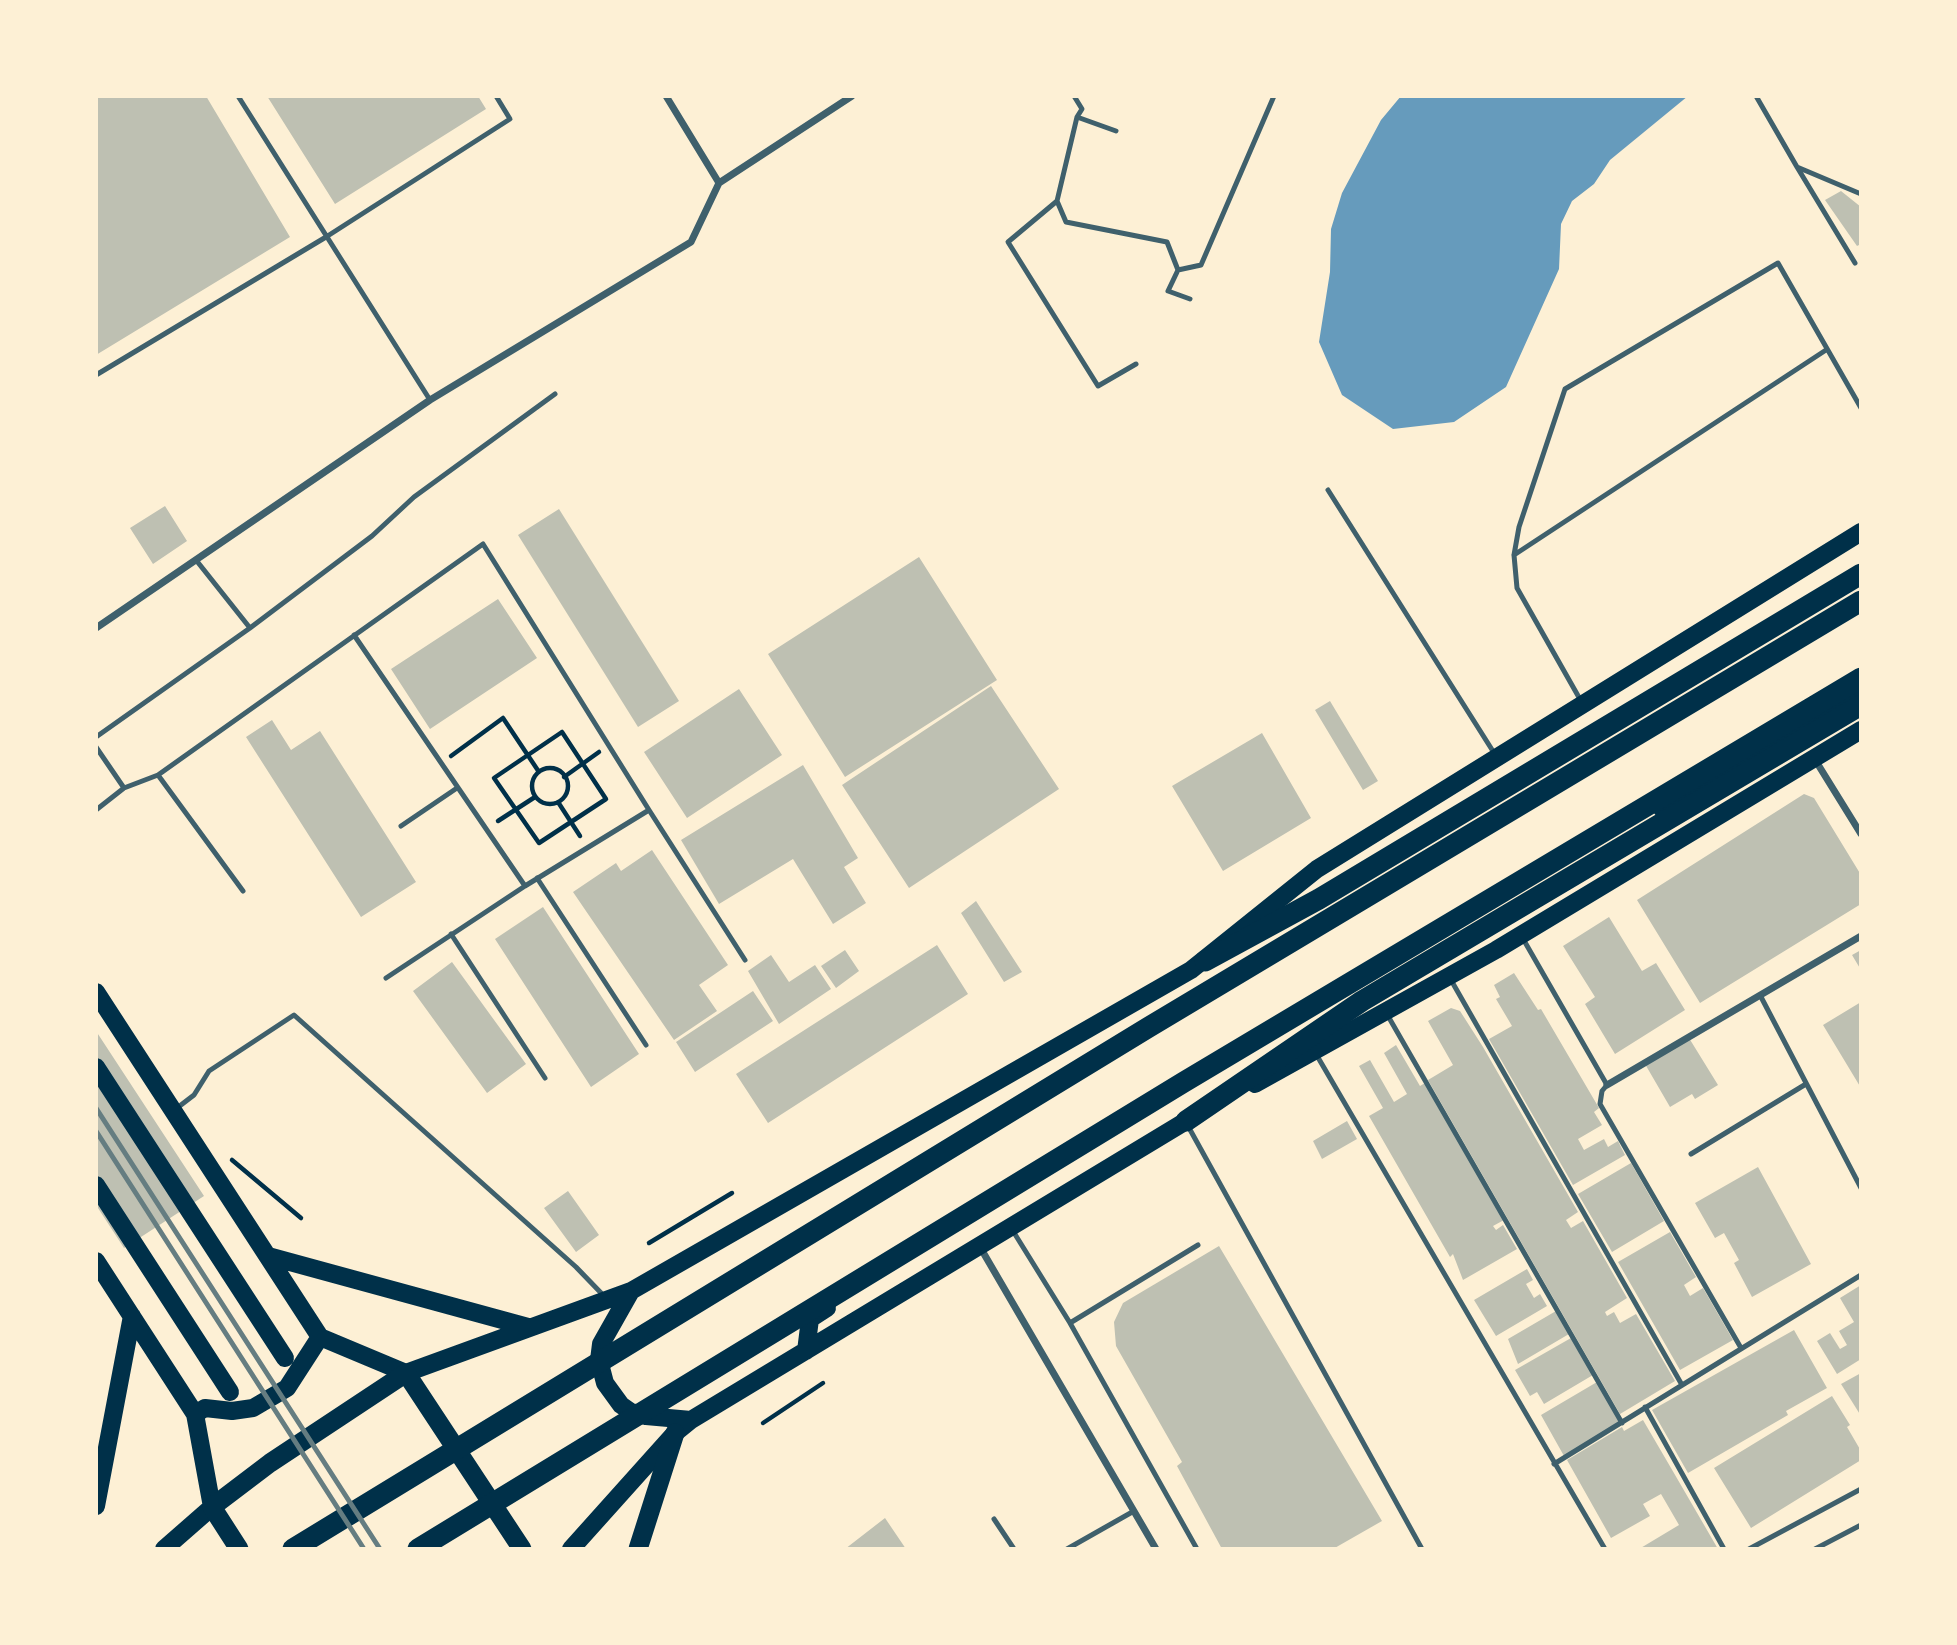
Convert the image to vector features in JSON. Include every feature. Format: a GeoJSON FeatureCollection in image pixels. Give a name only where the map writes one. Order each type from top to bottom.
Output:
{"type":"FeatureCollection","features":[{"type":"Feature","properties":{"kind":"highway"},"geometry":{"type":"LineString","coordinates":[[1205,961],[1320,899],[1861,574]]}},
{"type":"Feature","properties":{"kind":"highway"},"geometry":{"type":"LineString","coordinates":[[293,1549],[1149,1027],[1861,601]]}},
{"type":"Feature","properties":{"kind":"highway"},"geometry":{"type":"LineString","coordinates":[[418,1549],[1184,1082],[1861,678]]}},
{"type":"Feature","properties":{"kind":"highway"},"geometry":{"type":"LineString","coordinates":[[1186,1121],[1362,1001],[1861,705]]}},
{"type":"Feature","properties":{"kind":"highway"},"geometry":{"type":"LineString","coordinates":[[239,1549],[212,1507],[270,1463],[406,1373],[522,1549]]}},
{"type":"Feature","properties":{"kind":"highway"},"geometry":{"type":"LineString","coordinates":[[638,1549],[675,1433]]}},
{"type":"Feature","properties":{"kind":"main road"},"geometry":{"type":"LineString","coordinates":[[96,992],[320,1337],[406,1373],[631,1291],[1205,961],[1317,869],[1861,532]]}},
{"type":"Feature","properties":{"kind":"main road"},"geometry":{"type":"LineString","coordinates":[[806,1350],[810,1319],[1490,909],[1861,692]]}},
{"type":"Feature","properties":{"kind":"main road"},"geometry":{"type":"LineString","coordinates":[[570,1549],[675,1433],[691,1420],[1186,1121],[1386,1013],[1521,935],[1861,730]]}},
{"type":"Feature","properties":{"kind":"main road"},"geometry":{"type":"LineString","coordinates":[[96,1067],[285,1358]]}},
{"type":"Feature","properties":{"kind":"main road"},"geometry":{"type":"LineString","coordinates":[[96,1185],[230,1392]]}},
{"type":"Feature","properties":{"kind":"main road"},"geometry":{"type":"LineString","coordinates":[[268,1256],[528,1327]]}},
{"type":"Feature","properties":{"kind":"main road"},"geometry":{"type":"LineString","coordinates":[[96,1261],[195,1413],[212,1507],[163,1549]]}},
{"type":"Feature","properties":{"kind":"main road"},"geometry":{"type":"LineString","coordinates":[[631,1291],[601,1344],[599,1360],[605,1383],[621,1405],[631,1412],[691,1420]]}},
{"type":"Feature","properties":{"kind":"main road"},"geometry":{"type":"LineString","coordinates":[[96,1506],[132,1316]]}},
{"type":"Feature","properties":{"kind":"main road"},"geometry":{"type":"LineString","coordinates":[[195,1413],[205,1408],[232,1411],[253,1408],[287,1388],[320,1337]]}},
{"type":"Feature","properties":{"kind":"street"},"geometry":{"type":"LineString","coordinates":[[666,96],[719,183]]}},
{"type":"Feature","properties":{"kind":"street"},"geometry":{"type":"LineString","coordinates":[[96,628],[430,401],[691,242],[719,183],[852,96]]}},
{"type":"Feature","properties":{"kind":"street"},"geometry":{"type":"LineString","coordinates":[[1814,758],[1861,835]]}},
{"type":"Feature","properties":{"kind":"street"},"geometry":{"type":"LineString","coordinates":[[1607,1085],[1861,936]]}},
{"type":"Feature","properties":{"kind":"street"},"geometry":{"type":"LineString","coordinates":[[979,1244],[1156,1549]]}},
{"type":"Feature","properties":{"kind":"lane"},"geometry":{"type":"LineString","coordinates":[[239,96],[430,401]]}},
{"type":"Feature","properties":{"kind":"lane"},"geometry":{"type":"LineString","coordinates":[[96,375],[326,237],[510,118],[496,96]]}},
{"type":"Feature","properties":{"kind":"lane"},"geometry":{"type":"LineString","coordinates":[[1074,96],[1082,109],[1077,117],[1057,201],[1066,222],[1074,226],[1167,242],[1178,270],[1168,291],[1190,299]]}},
{"type":"Feature","properties":{"kind":"lane"},"geometry":{"type":"LineString","coordinates":[[1178,270],[1201,265],[1274,96]]}},
{"type":"Feature","properties":{"kind":"lane"},"geometry":{"type":"LineString","coordinates":[[1756,96],[1855,263]]}},
{"type":"Feature","properties":{"kind":"lane"},"geometry":{"type":"LineString","coordinates":[[1077,117],[1116,131]]}},
{"type":"Feature","properties":{"kind":"lane"},"geometry":{"type":"LineString","coordinates":[[1797,167],[1860,193]]}},
{"type":"Feature","properties":{"kind":"lane"},"geometry":{"type":"LineString","coordinates":[[1057,201],[1008,242],[1098,386],[1136,364]]}},
{"type":"Feature","properties":{"kind":"lane"},"geometry":{"type":"LineString","coordinates":[[1583,704],[1517,588],[1514,555],[1519,527],[1565,388],[1778,263],[1861,408]]}},
{"type":"Feature","properties":{"kind":"lane"},"geometry":{"type":"LineString","coordinates":[[1514,555],[1826,350]]}},
{"type":"Feature","properties":{"kind":"lane"},"geometry":{"type":"LineString","coordinates":[[96,737],[250,628],[372,536],[414,497],[555,394]]}},
{"type":"Feature","properties":{"kind":"lane"},"geometry":{"type":"LineString","coordinates":[[1328,490],[1497,758]]}},
{"type":"Feature","properties":{"kind":"lane"},"geometry":{"type":"LineString","coordinates":[[96,810],[124,788],[158,775],[483,544],[745,960]]}},
{"type":"Feature","properties":{"kind":"lane"},"geometry":{"type":"LineString","coordinates":[[196,560],[250,628]]}},
{"type":"Feature","properties":{"kind":"lane"},"geometry":{"type":"LineString","coordinates":[[354,635],[525,886]]}},
{"type":"Feature","properties":{"kind":"lane"},"geometry":{"type":"LineString","coordinates":[[96,747],[124,788]]}},
{"type":"Feature","properties":{"kind":"lane"},"geometry":{"type":"LineString","coordinates":[[158,775],[243,891]]}},
{"type":"Feature","properties":{"kind":"lane"},"geometry":{"type":"LineString","coordinates":[[401,826],[457,788]]}},
{"type":"Feature","properties":{"kind":"lane"},"geometry":{"type":"LineString","coordinates":[[386,978],[537,878],[649,810]]}},
{"type":"Feature","properties":{"kind":"lane"},"geometry":{"type":"LineString","coordinates":[[537,878],[646,1045]]}},
{"type":"Feature","properties":{"kind":"lane"},"geometry":{"type":"LineString","coordinates":[[451,933],[545,1078]]}},
{"type":"Feature","properties":{"kind":"lane"},"geometry":{"type":"LineString","coordinates":[[1521,935],[1607,1085],[1602,1091],[1600,1104],[1741,1348]]}},
{"type":"Feature","properties":{"kind":"lane"},"geometry":{"type":"LineString","coordinates":[[1449,976],[1682,1385]]}},
{"type":"Feature","properties":{"kind":"lane"},"geometry":{"type":"LineString","coordinates":[[1760,995],[1861,1188]]}},
{"type":"Feature","properties":{"kind":"lane"},"geometry":{"type":"LineString","coordinates":[[1386,1013],[1622,1423]]}},
{"type":"Feature","properties":{"kind":"lane"},"geometry":{"type":"LineString","coordinates":[[173,1111],[194,1095],[209,1071],[294,1014],[576,1267],[606,1298]]}},
{"type":"Feature","properties":{"kind":"lane"},"geometry":{"type":"LineString","coordinates":[[1315,1052],[1605,1549]]}},
{"type":"Feature","properties":{"kind":"lane"},"geometry":{"type":"LineString","coordinates":[[1691,1154],[1806,1084]]}},
{"type":"Feature","properties":{"kind":"lane"},"geometry":{"type":"LineString","coordinates":[[1186,1121],[1422,1549]]}},
{"type":"Feature","properties":{"kind":"lane"},"geometry":{"type":"LineString","coordinates":[[1010,1225],[1070,1323],[1197,1549]]}},
{"type":"Feature","properties":{"kind":"lane"},"geometry":{"type":"LineString","coordinates":[[1070,1323],[1198,1245]]}},
{"type":"Feature","properties":{"kind":"lane"},"geometry":{"type":"LineString","coordinates":[[1554,1464],[1861,1275]]}},
{"type":"Feature","properties":{"kind":"lane"},"geometry":{"type":"LineString","coordinates":[[1646,1407],[1724,1549]]}},
{"type":"Feature","properties":{"kind":"lane"},"geometry":{"type":"LineString","coordinates":[[1749,1549],[1861,1489]]}},
{"type":"Feature","properties":{"kind":"lane"},"geometry":{"type":"LineString","coordinates":[[1067,1549],[1134,1511]]}},
{"type":"Feature","properties":{"kind":"lane"},"geometry":{"type":"LineString","coordinates":[[994,1519],[1014,1549]]}},
{"type":"Feature","properties":{"kind":"lane"},"geometry":{"type":"LineString","coordinates":[[1815,1549],[1861,1525]]}},
{"type":"Feature","properties":{"kind":"path"},"geometry":{"type":"LineString","coordinates":[[441,764],[503,718],[539,772]]}},
{"type":"Feature","properties":{"kind":"path"},"geometry":{"type":"LineString","coordinates":[[562,732],[606,799],[540,843],[494,778],[528,755],[562,732]]}},
{"type":"Feature","properties":{"kind":"path"},"geometry":{"type":"LineString","coordinates":[[564,777],[608,746]]}},
{"type":"Feature","properties":{"kind":"path"},"geometry":{"type":"LineString","coordinates":[[553,768],[564,777],[567,792],[558,802],[548,804],[535,797],[532,783],[539,772],[553,768]]}},
{"type":"Feature","properties":{"kind":"path"},"geometry":{"type":"LineString","coordinates":[[486,830],[535,797]]}},
{"type":"Feature","properties":{"kind":"path"},"geometry":{"type":"LineString","coordinates":[[558,802],[587,847]]}},
{"type":"Feature","properties":{"kind":"path"},"geometry":{"type":"LineString","coordinates":[[229,1158],[301,1218]]}},
{"type":"Feature","properties":{"kind":"path"},"geometry":{"type":"LineString","coordinates":[[649,1243],[732,1193]]}},
{"type":"Feature","properties":{"kind":"path"},"geometry":{"type":"LineString","coordinates":[[763,1423],[822,1383]]}},
{"type":"Feature","properties":{"kind":"water"},"geometry":{"type":"Polygon","coordinates":[[[1401,96],[1688,96],[1610,160],[1594,184],[1572,201],[1561,224],[1559,269],[1506,387],[1454,422],[1393,429],[1342,395],[1319,342],[1330,272],[1331,229],[1342,193],[1381,120],[1401,96]]]}},
{"type":"Feature","properties":{"kind":"building"},"geometry":{"type":"Polygon","coordinates":[[[96,96],[206,96],[290,237],[96,355],[96,96]]]}},
{"type":"Feature","properties":{"kind":"building"},"geometry":{"type":"Polygon","coordinates":[[[267,96],[478,96],[486,109],[335,204],[267,96]]]}},
{"type":"Feature","properties":{"kind":"building"},"geometry":{"type":"Polygon","coordinates":[[[1841,191],[1861,207],[1861,244],[1857,246],[1825,200],[1841,191]]]}},
{"type":"Feature","properties":{"kind":"building"},"geometry":{"type":"Polygon","coordinates":[[[165,506],[187,541],[153,564],[130,528],[165,506]]]}},
{"type":"Feature","properties":{"kind":"building"},"geometry":{"type":"Polygon","coordinates":[[[559,509],[679,701],[638,727],[518,535],[559,509]]]}},
{"type":"Feature","properties":{"kind":"building"},"geometry":{"type":"Polygon","coordinates":[[[919,557],[997,680],[845,777],[768,654],[919,557]]]}},
{"type":"Feature","properties":{"kind":"building"},"geometry":{"type":"Polygon","coordinates":[[[498,599],[537,658],[430,729],[391,669],[498,599]]]}},
{"type":"Feature","properties":{"kind":"building"},"geometry":{"type":"Polygon","coordinates":[[[991,686],[1059,789],[909,888],[842,785],[991,686]]]}},
{"type":"Feature","properties":{"kind":"building"},"geometry":{"type":"Polygon","coordinates":[[[739,689],[782,755],[687,818],[644,752],[739,689]]]}},
{"type":"Feature","properties":{"kind":"building"},"geometry":{"type":"Polygon","coordinates":[[[1330,701],[1378,781],[1363,790],[1315,710],[1330,701]]]}},
{"type":"Feature","properties":{"kind":"building"},"geometry":{"type":"Polygon","coordinates":[[[272,720],[291,750],[320,731],[416,882],[361,917],[246,737],[272,720]]]}},
{"type":"Feature","properties":{"kind":"building"},"geometry":{"type":"Polygon","coordinates":[[[1262,733],[1311,818],[1223,871],[1172,786],[1262,733]]]}},
{"type":"Feature","properties":{"kind":"building"},"geometry":{"type":"Polygon","coordinates":[[[803,765],[858,858],[844,867],[866,903],[833,924],[793,859],[719,904],[681,840],[803,765]]]}},
{"type":"Feature","properties":{"kind":"building"},"geometry":{"type":"Polygon","coordinates":[[[1804,794],[1814,798],[1861,875],[1861,904],[1700,1003],[1637,900],[1804,794]]]}},
{"type":"Feature","properties":{"kind":"building"},"geometry":{"type":"Polygon","coordinates":[[[652,850],[728,965],[699,985],[717,1011],[674,1040],[573,892],[616,863],[621,871],[652,850]]]}},
{"type":"Feature","properties":{"kind":"building"},"geometry":{"type":"Polygon","coordinates":[[[976,901],[1022,972],[1004,982],[961,913],[976,901]]]}},
{"type":"Feature","properties":{"kind":"building"},"geometry":{"type":"Polygon","coordinates":[[[543,907],[639,1054],[591,1087],[495,939],[543,907]]]}},
{"type":"Feature","properties":{"kind":"building"},"geometry":{"type":"Polygon","coordinates":[[[1609,917],[1642,971],[1656,963],[1685,1010],[1615,1054],[1585,1004],[1595,997],[1563,946],[1609,917]]]}},
{"type":"Feature","properties":{"kind":"building"},"geometry":{"type":"Polygon","coordinates":[[[937,945],[968,994],[768,1123],[736,1074],[937,945]]]}},
{"type":"Feature","properties":{"kind":"building"},"geometry":{"type":"Polygon","coordinates":[[[845,950],[859,971],[836,988],[821,966],[845,950]]]}},
{"type":"Feature","properties":{"kind":"building"},"geometry":{"type":"Polygon","coordinates":[[[1861,950],[1861,970],[1852,955],[1861,950]]]}},
{"type":"Feature","properties":{"kind":"building"},"geometry":{"type":"Polygon","coordinates":[[[771,955],[789,982],[815,965],[831,989],[779,1024],[748,971],[771,955]]]}},
{"type":"Feature","properties":{"kind":"building"},"geometry":{"type":"Polygon","coordinates":[[[452,962],[526,1064],[487,1093],[413,991],[452,962]]]}},
{"type":"Feature","properties":{"kind":"building"},"geometry":{"type":"Polygon","coordinates":[[[1514,973],[1538,1010],[1541,1009],[1599,1108],[1594,1112],[1602,1125],[1578,1139],[1584,1150],[1604,1139],[1608,1147],[1618,1141],[1625,1155],[1573,1185],[1489,1039],[1512,1026],[1496,999],[1500,997],[1494,985],[1514,973]]]}},
{"type":"Feature","properties":{"kind":"building"},"geometry":{"type":"Polygon","coordinates":[[[753,991],[773,1021],[695,1072],[676,1042],[753,991]]]}},
{"type":"Feature","properties":{"kind":"building"},"geometry":{"type":"Polygon","coordinates":[[[1861,1002],[1861,1088],[1823,1025],[1861,1002]]]}},
{"type":"Feature","properties":{"kind":"building"},"geometry":{"type":"Polygon","coordinates":[[[1451,1008],[1460,1011],[1483,1047],[1578,1212],[1566,1220],[1571,1228],[1583,1221],[1627,1298],[1605,1312],[1607,1316],[1614,1312],[1620,1323],[1636,1314],[1675,1381],[1620,1414],[1428,1080],[1453,1065],[1428,1021],[1451,1008]]]}},
{"type":"Feature","properties":{"kind":"building"},"geometry":{"type":"Polygon","coordinates":[[[96,1031],[204,1196],[124,1248],[96,1205],[96,1031]]]}},
{"type":"Feature","properties":{"kind":"building"},"geometry":{"type":"Polygon","coordinates":[[[1689,1038],[1718,1085],[1695,1099],[1692,1094],[1670,1107],[1645,1064],[1689,1038]]]}},
{"type":"Feature","properties":{"kind":"building"},"geometry":{"type":"Polygon","coordinates":[[[1396,1045],[1420,1086],[1425,1083],[1504,1220],[1493,1226],[1496,1230],[1503,1225],[1517,1249],[1463,1280],[1453,1254],[1450,1257],[1369,1116],[1383,1108],[1359,1066],[1370,1060],[1394,1102],[1407,1094],[1384,1053],[1396,1045]]]}},
{"type":"Feature","properties":{"kind":"building"},"geometry":{"type":"Polygon","coordinates":[[[1347,1121],[1357,1139],[1322,1159],[1313,1141],[1347,1121]]]}},
{"type":"Feature","properties":{"kind":"building"},"geometry":{"type":"Polygon","coordinates":[[[1631,1163],[1664,1221],[1612,1252],[1578,1194],[1631,1163]]]}},
{"type":"Feature","properties":{"kind":"building"},"geometry":{"type":"Polygon","coordinates":[[[1758,1167],[1811,1264],[1752,1297],[1734,1263],[1739,1260],[1724,1233],[1715,1238],[1695,1203],[1758,1167]]]}},
{"type":"Feature","properties":{"kind":"building"},"geometry":{"type":"Polygon","coordinates":[[[568,1191],[599,1235],[576,1252],[544,1208],[568,1191]]]}},
{"type":"Feature","properties":{"kind":"building"},"geometry":{"type":"Polygon","coordinates":[[[1670,1232],[1696,1277],[1684,1285],[1690,1296],[1703,1288],[1733,1340],[1680,1370],[1618,1262],[1670,1232]]]}},
{"type":"Feature","properties":{"kind":"building"},"geometry":{"type":"Polygon","coordinates":[[[1219,1246],[1382,1521],[1333,1549],[1222,1549],[1177,1466],[1182,1462],[1116,1346],[1114,1322],[1123,1303],[1219,1246]]]}},
{"type":"Feature","properties":{"kind":"building"},"geometry":{"type":"Polygon","coordinates":[[[1527,1269],[1533,1280],[1526,1284],[1534,1298],[1540,1294],[1547,1306],[1496,1336],[1474,1300],[1527,1269]]]}},
{"type":"Feature","properties":{"kind":"building"},"geometry":{"type":"Polygon","coordinates":[[[1861,1285],[1861,1359],[1837,1374],[1817,1341],[1830,1333],[1840,1349],[1847,1345],[1839,1331],[1854,1322],[1840,1298],[1861,1285]]]}},
{"type":"Feature","properties":{"kind":"building"},"geometry":{"type":"Polygon","coordinates":[[[1556,1311],[1569,1334],[1518,1364],[1508,1339],[1556,1311]]]}},
{"type":"Feature","properties":{"kind":"building"},"geometry":{"type":"Polygon","coordinates":[[[1794,1330],[1827,1388],[1786,1411],[1788,1415],[1688,1473],[1652,1410],[1794,1330]]]}},
{"type":"Feature","properties":{"kind":"building"},"geometry":{"type":"Polygon","coordinates":[[[1571,1338],[1593,1375],[1544,1404],[1537,1392],[1530,1396],[1515,1370],[1571,1338]]]}},
{"type":"Feature","properties":{"kind":"building"},"geometry":{"type":"Polygon","coordinates":[[[1861,1373],[1861,1416],[1841,1384],[1861,1373]]]}},
{"type":"Feature","properties":{"kind":"building"},"geometry":{"type":"Polygon","coordinates":[[[1597,1382],[1620,1423],[1564,1456],[1541,1415],[1597,1382]]]}},
{"type":"Feature","properties":{"kind":"building"},"geometry":{"type":"Polygon","coordinates":[[[1832,1396],[1850,1425],[1847,1427],[1861,1451],[1861,1460],[1751,1528],[1714,1468],[1832,1396]]]}},
{"type":"Feature","properties":{"kind":"building"},"geometry":{"type":"Polygon","coordinates":[[[1643,1420],[1718,1549],[1639,1549],[1679,1525],[1661,1494],[1643,1504],[1650,1516],[1611,1538],[1567,1460],[1622,1427],[1624,1431],[1643,1420]]]}},
{"type":"Feature","properties":{"kind":"building"},"geometry":{"type":"Polygon","coordinates":[[[885,1518],[906,1549],[845,1549],[885,1518]]]}},
{"type":"Feature","properties":{"kind":"railway"},"geometry":{"type":"LineString","coordinates":[[96,1108],[380,1549]]}},
{"type":"Feature","properties":{"kind":"railway"},"geometry":{"type":"LineString","coordinates":[[96,1131],[364,1549]]}}]}
